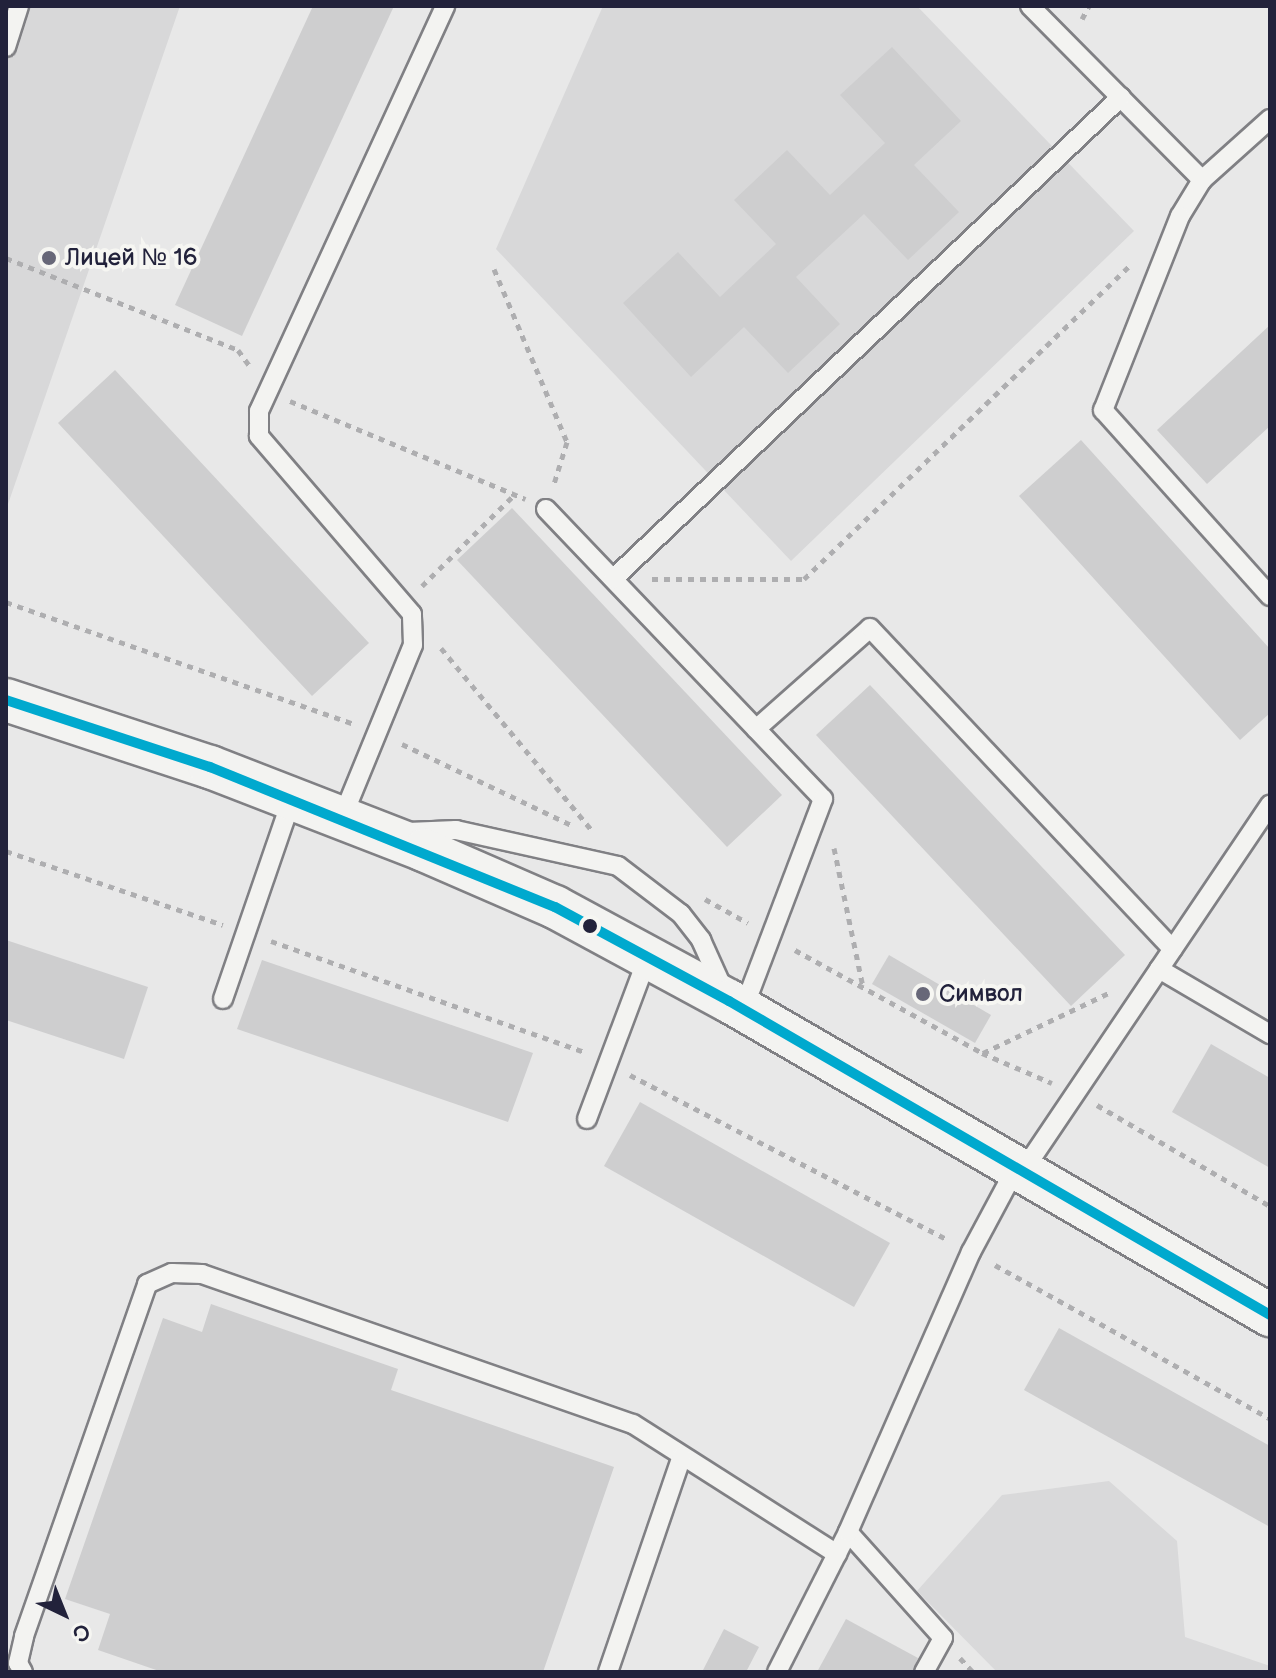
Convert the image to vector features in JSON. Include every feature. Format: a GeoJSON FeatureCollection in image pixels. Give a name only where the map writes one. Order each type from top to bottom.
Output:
{"type":"FeatureCollection","features":[{"type":"Feature","properties":{"kind":"street"},"geometry":{"type":"LineString","coordinates":[[6,700],[292,799],[382,833],[555,907],[736,1006],[1270,1315]]}},
{"type":"Feature","properties":{"kind":"lane"},"geometry":{"type":"LineString","coordinates":[[6,47],[19,6]]}},
{"type":"Feature","properties":{"kind":"lane"},"geometry":{"type":"LineString","coordinates":[[342,818],[413,645],[408,609],[259,436],[259,411],[445,6]]}},
{"type":"Feature","properties":{"kind":"lane"},"geometry":{"type":"LineString","coordinates":[[1030,6],[1202,180]]}},
{"type":"Feature","properties":{"kind":"lane"},"geometry":{"type":"LineString","coordinates":[[613,579],[1121,97]]}},
{"type":"Feature","properties":{"kind":"lane"},"geometry":{"type":"LineString","coordinates":[[1270,119],[1202,180],[1180,216],[1103,410],[1270,596]]}},
{"type":"Feature","properties":{"kind":"lane"},"geometry":{"type":"LineString","coordinates":[[546,509],[823,799],[736,1006]]}},
{"type":"Feature","properties":{"kind":"lane"},"geometry":{"type":"LineString","coordinates":[[756,729],[870,628],[1173,949]]}},
{"type":"Feature","properties":{"kind":"lane"},"geometry":{"type":"LineString","coordinates":[[223,999],[292,799]]}},
{"type":"Feature","properties":{"kind":"lane"},"geometry":{"type":"LineString","coordinates":[[777,1672],[848,1532],[971,1252],[1019,1170],[1270,805]]}},
{"type":"Feature","properties":{"kind":"lane"},"geometry":{"type":"LineString","coordinates":[[382,833],[456,830],[618,866],[681,914],[701,940],[736,1006]]}},
{"type":"Feature","properties":{"kind":"lane"},"geometry":{"type":"LineString","coordinates":[[587,1119],[648,957]]}},
{"type":"Feature","properties":{"kind":"lane"},"geometry":{"type":"LineString","coordinates":[[1159,969],[1270,1034]]}},
{"type":"Feature","properties":{"kind":"lane"},"geometry":{"type":"LineString","coordinates":[[23,1672],[18,1663],[24,1636],[147,1284],[172,1273],[202,1274],[633,1424],[837,1554]]}},
{"type":"Feature","properties":{"kind":"lane"},"geometry":{"type":"LineString","coordinates":[[608,1672],[682,1456]]}},
{"type":"Feature","properties":{"kind":"lane"},"geometry":{"type":"LineString","coordinates":[[848,1532],[943,1638],[924,1672]]}},
{"type":"Feature","properties":{"kind":"path"},"geometry":{"type":"LineString","coordinates":[[6,258],[238,350],[267,392],[546,509],[567,442],[494,269]]}},
{"type":"Feature","properties":{"kind":"path"},"geometry":{"type":"LineString","coordinates":[[613,579],[804,579],[1135,260]]}},
{"type":"Feature","properties":{"kind":"path"},"geometry":{"type":"LineString","coordinates":[[515,494],[408,609],[598,838]]}},
{"type":"Feature","properties":{"kind":"path"},"geometry":{"type":"LineString","coordinates":[[823,799],[863,988]]}},
{"type":"Feature","properties":{"kind":"path"},"geometry":{"type":"LineString","coordinates":[[6,851],[567,1042],[971,1252],[1270,1419]]}},
{"type":"Feature","properties":{"kind":"path"},"geometry":{"type":"LineString","coordinates":[[982,1053],[1159,969]]}},
{"type":"Feature","properties":{"kind":"shaded area","name":"Лицей № 16"},"geometry":{"type":"Polygon","coordinates":[[[6,6],[180,6],[6,510],[6,6]]]}},
{"type":"Feature","properties":{"kind":"shaded area"},"geometry":{"type":"Polygon","coordinates":[[[603,6],[917,6],[1134,231],[791,561],[496,249],[603,6]]]}},
{"type":"Feature","properties":{"kind":"shaded area"},"geometry":{"type":"Polygon","coordinates":[[[1109,1481],[1177,1541],[1185,1637],[1270,1666],[1270,1672],[997,1672],[917,1591],[1002,1495],[1109,1481]]]}},
{"type":"Feature","properties":{"kind":"building"},"geometry":{"type":"Polygon","coordinates":[[[313,6],[394,6],[242,336],[175,305],[313,6]]]}},
{"type":"Feature","properties":{"kind":"building"},"geometry":{"type":"Polygon","coordinates":[[[892,47],[961,121],[914,165],[959,212],[908,260],[864,214],[796,277],[840,324],[788,373],[744,327],[691,377],[623,303],[678,252],[720,297],[776,244],[734,200],[787,150],[830,195],[885,143],[840,95],[892,47]]]}},
{"type":"Feature","properties":{"kind":"building"},"geometry":{"type":"Polygon","coordinates":[[[1270,325],[1270,426],[1207,484],[1157,430],[1270,325]]]}},
{"type":"Feature","properties":{"kind":"building"},"geometry":{"type":"Polygon","coordinates":[[[115,370],[369,643],[312,696],[58,423],[115,370]]]}},
{"type":"Feature","properties":{"kind":"building"},"geometry":{"type":"Polygon","coordinates":[[[1081,440],[1270,649],[1270,713],[1240,740],[1019,496],[1081,440]]]}},
{"type":"Feature","properties":{"kind":"building"},"geometry":{"type":"Polygon","coordinates":[[[512,508],[782,795],[727,847],[457,560],[512,508]]]}},
{"type":"Feature","properties":{"kind":"building"},"geometry":{"type":"Polygon","coordinates":[[[870,685],[1125,955],[1071,1006],[816,735],[870,685]]]}},
{"type":"Feature","properties":{"kind":"building"},"geometry":{"type":"Polygon","coordinates":[[[6,940],[148,987],[124,1059],[6,1020],[6,940]]]}},
{"type":"Feature","properties":{"kind":"building","name":"Символ"},"geometry":{"type":"Polygon","coordinates":[[[889,955],[991,1015],[975,1043],[872,984],[889,955]]]}},
{"type":"Feature","properties":{"kind":"building"},"geometry":{"type":"Polygon","coordinates":[[[262,960],[533,1053],[508,1122],[237,1029],[262,960]]]}},
{"type":"Feature","properties":{"kind":"building"},"geometry":{"type":"Polygon","coordinates":[[[1211,1044],[1270,1078],[1270,1168],[1172,1112],[1211,1044]]]}},
{"type":"Feature","properties":{"kind":"building"},"geometry":{"type":"Polygon","coordinates":[[[640,1102],[890,1243],[854,1307],[604,1166],[640,1102]]]}},
{"type":"Feature","properties":{"kind":"building"},"geometry":{"type":"Polygon","coordinates":[[[211,1304],[398,1369],[391,1390],[614,1467],[543,1672],[162,1672],[98,1650],[110,1614],[65,1599],[163,1318],[202,1332],[211,1304]]]}},
{"type":"Feature","properties":{"kind":"building"},"geometry":{"type":"Polygon","coordinates":[[[1059,1328],[1270,1446],[1270,1527],[1024,1390],[1059,1328]]]}},
{"type":"Feature","properties":{"kind":"building"},"geometry":{"type":"Polygon","coordinates":[[[846,1619],[918,1658],[912,1672],[817,1672],[846,1619]]]}},
{"type":"Feature","properties":{"kind":"building"},"geometry":{"type":"Polygon","coordinates":[[[724,1629],[759,1647],[746,1672],[702,1672],[724,1629]]]}},
{"type":"Feature","properties":{"kind":"transit line"},"geometry":{"type":"LineString","coordinates":[[6,700],[210,767],[555,907],[729,1001],[1270,1315]]}},
{"type":"Feature","properties":{"kind":"place","name":"Лицей № 16"},"geometry":{"type":"Point","coordinates":[49,258]}},
{"type":"Feature","properties":{"kind":"place","name":"Символ"},"geometry":{"type":"Point","coordinates":[923,994]}}]}
